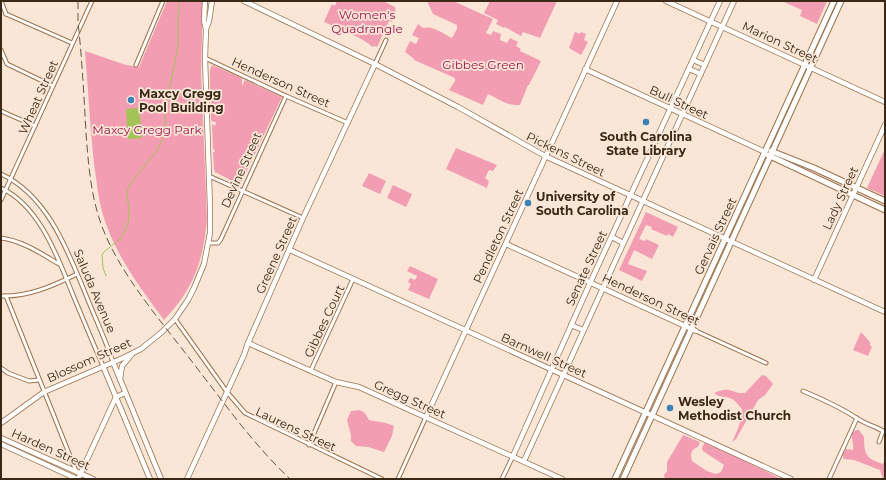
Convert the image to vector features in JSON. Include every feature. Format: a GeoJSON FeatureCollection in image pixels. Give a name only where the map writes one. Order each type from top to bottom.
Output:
{"type":"FeatureCollection","features":[{"type":"Feature","properties":{"kind":"main road","name":"Gervais Street"},"geometry":{"type":"LineString","coordinates":[[615,479],[834,1]]}},
{"type":"Feature","properties":{"kind":"main road","name":"Gervais Street"},"geometry":{"type":"LineString","coordinates":[[623,479],[694,330],[731,241],[841,1]]}},
{"type":"Feature","properties":{"kind":"main road"},"geometry":{"type":"LineString","coordinates":[[765,152],[772,151],[885,201]]}},
{"type":"Feature","properties":{"kind":"main road","name":"Bull Street"},"geometry":{"type":"LineString","coordinates":[[765,152],[770,157],[885,210]]}},
{"type":"Feature","properties":{"kind":"street"},"geometry":{"type":"LineString","coordinates":[[1,1],[6,14],[72,43]]}},
{"type":"Feature","properties":{"kind":"street","name":"Wheat Street"},"geometry":{"type":"LineString","coordinates":[[1,200],[92,1]]}},
{"type":"Feature","properties":{"kind":"street"},"geometry":{"type":"LineString","coordinates":[[136,65],[163,1]]}},
{"type":"Feature","properties":{"kind":"street","name":"Blossom Street"},"geometry":{"type":"LineString","coordinates":[[1,423],[44,392],[134,353],[155,338],[175,319],[188,300],[204,264],[209,243],[211,221],[205,58],[205,1]]}},
{"type":"Feature","properties":{"kind":"street","name":"Blossom Street"},"geometry":{"type":"LineString","coordinates":[[206,29],[209,21],[212,1]]}},
{"type":"Feature","properties":{"kind":"street","name":"Pickens Street"},"geometry":{"type":"LineString","coordinates":[[244,1],[375,64],[458,107],[545,156],[885,312]]}},
{"type":"Feature","properties":{"kind":"street","name":"Pendleton Street"},"geometry":{"type":"LineString","coordinates":[[398,479],[617,1]]}},
{"type":"Feature","properties":{"kind":"street","name":"Marion Street"},"geometry":{"type":"LineString","coordinates":[[666,1],[885,102]]}},
{"type":"Feature","properties":{"kind":"street","name":"Senate Street"},"geometry":{"type":"LineString","coordinates":[[502,479],[590,283],[720,1]]}},
{"type":"Feature","properties":{"kind":"street","name":"Senate Street"},"geometry":{"type":"LineString","coordinates":[[524,461],[734,1]]}},
{"type":"Feature","properties":{"kind":"street"},"geometry":{"type":"LineString","coordinates":[[1,16],[6,14]]}},
{"type":"Feature","properties":{"kind":"street","name":"Greene Street"},"geometry":{"type":"LineString","coordinates":[[187,479],[247,348],[303,218],[386,40]]}},
{"type":"Feature","properties":{"kind":"street"},"geometry":{"type":"LineString","coordinates":[[1,50],[7,64],[53,86]]}},
{"type":"Feature","properties":{"kind":"street","name":"Henderson Street"},"geometry":{"type":"LineString","coordinates":[[205,58],[348,123]]}},
{"type":"Feature","properties":{"kind":"street"},"geometry":{"type":"LineString","coordinates":[[693,60],[705,66]]}},
{"type":"Feature","properties":{"kind":"street","name":"Bull Street"},"geometry":{"type":"LineString","coordinates":[[585,69],[765,152]]}},
{"type":"Feature","properties":{"kind":"street"},"geometry":{"type":"LineString","coordinates":[[689,69],[701,74]]}},
{"type":"Feature","properties":{"kind":"street","name":"Devine Street"},"geometry":{"type":"LineString","coordinates":[[209,243],[218,243],[242,195],[242,190],[286,96]]}},
{"type":"Feature","properties":{"kind":"street"},"geometry":{"type":"LineString","coordinates":[[1,111],[35,126]]}},
{"type":"Feature","properties":{"kind":"street","name":"Lady Street"},"geometry":{"type":"LineString","coordinates":[[814,280],[885,125]]}},
{"type":"Feature","properties":{"kind":"street","name":"Saluda Avenue"},"geometry":{"type":"LineString","coordinates":[[1,174],[11,179],[28,193],[46,215],[65,245],[161,479]]}},
{"type":"Feature","properties":{"kind":"street"},"geometry":{"type":"LineString","coordinates":[[209,176],[303,218]]}},
{"type":"Feature","properties":{"kind":"street","name":"Saluda Avenue"},"geometry":{"type":"LineString","coordinates":[[1,188],[18,198],[35,218],[48,238],[150,479]]}},
{"type":"Feature","properties":{"kind":"street"},"geometry":{"type":"LineString","coordinates":[[612,237],[623,243]]}},
{"type":"Feature","properties":{"kind":"street"},"geometry":{"type":"LineString","coordinates":[[1,238],[10,239],[26,245],[60,264]]}},
{"type":"Feature","properties":{"kind":"street","name":"Henderson Street"},"geometry":{"type":"LineString","coordinates":[[506,244],[766,363]]}},
{"type":"Feature","properties":{"kind":"street","name":"Barnwell Street"},"geometry":{"type":"LineString","coordinates":[[290,250],[791,479]]}},
{"type":"Feature","properties":{"kind":"street"},"geometry":{"type":"LineString","coordinates":[[1,296],[32,293],[67,280],[77,274]]}},
{"type":"Feature","properties":{"kind":"street","name":"Gibbes Court"},"geometry":{"type":"LineString","coordinates":[[311,370],[353,279]]}},
{"type":"Feature","properties":{"kind":"street"},"geometry":{"type":"LineString","coordinates":[[6,296],[39,380],[79,472]]}},
{"type":"Feature","properties":{"kind":"street","name":"Laurens Street"},"geometry":{"type":"LineString","coordinates":[[175,319],[241,410],[249,416],[382,479]]}},
{"type":"Feature","properties":{"kind":"street"},"geometry":{"type":"LineString","coordinates":[[571,325],[583,330]]}},
{"type":"Feature","properties":{"kind":"street","name":"Gregg Street"},"geometry":{"type":"LineString","coordinates":[[248,343],[336,382],[359,387],[562,479]]}},
{"type":"Feature","properties":{"kind":"street"},"geometry":{"type":"LineString","coordinates":[[120,381],[122,366],[134,353]]}},
{"type":"Feature","properties":{"kind":"street"},"geometry":{"type":"LineString","coordinates":[[1,368],[8,373],[29,381],[39,380]]}},
{"type":"Feature","properties":{"kind":"street"},"geometry":{"type":"LineString","coordinates":[[309,445],[336,382]]}},
{"type":"Feature","properties":{"kind":"street"},"geometry":{"type":"LineString","coordinates":[[804,391],[840,407],[883,432],[878,442]]}},
{"type":"Feature","properties":{"kind":"street"},"geometry":{"type":"LineString","coordinates":[[77,479],[79,472],[116,397],[125,393]]}},
{"type":"Feature","properties":{"kind":"street"},"geometry":{"type":"LineString","coordinates":[[829,479],[857,418]]}},
{"type":"Feature","properties":{"kind":"street","name":"Harden Street"},"geometry":{"type":"LineString","coordinates":[[1,438],[93,479]]}},
{"type":"Feature","properties":{"kind":"street","name":"Harden Street"},"geometry":{"type":"LineString","coordinates":[[1,444],[77,479]]}},
{"type":"Feature","properties":{"kind":"green space","name":"Maxcy Gregg Park"},"geometry":{"type":"Polygon","coordinates":[[[167,1],[203,1],[201,71],[207,219],[203,248],[195,274],[183,297],[164,320],[122,259],[109,232],[102,211],[94,164],[85,51],[126,65],[139,67],[167,1]]]}},
{"type":"Feature","properties":{"kind":"green space","name":"Women's Quadrangle"},"geometry":{"type":"Polygon","coordinates":[[[337,1],[383,1],[395,7],[396,15],[392,22],[389,21],[377,47],[372,47],[357,37],[324,22],[332,4],[335,6],[337,1]]]}},
{"type":"Feature","properties":{"kind":"green space","name":"Gibbes Green"},"geometry":{"type":"Polygon","coordinates":[[[427,1],[453,1],[493,19],[486,33],[491,35],[493,31],[501,34],[500,40],[507,43],[510,38],[518,42],[516,46],[521,49],[520,51],[541,61],[528,85],[520,105],[507,103],[488,94],[483,105],[449,90],[455,81],[455,78],[414,60],[405,52],[410,41],[416,44],[419,38],[412,35],[418,24],[423,28],[427,27],[434,29],[452,38],[457,29],[457,25],[433,14],[427,1]]]}},
{"type":"Feature","properties":{"kind":"green space"},"geometry":{"type":"Polygon","coordinates":[[[490,1],[557,1],[540,38],[523,32],[521,36],[496,24],[498,20],[484,13],[490,1]]]}},
{"type":"Feature","properties":{"kind":"green space"},"geometry":{"type":"Polygon","coordinates":[[[782,1],[827,1],[817,24],[800,16],[802,10],[782,1]]]}},
{"type":"Feature","properties":{"kind":"green space"},"geometry":{"type":"Polygon","coordinates":[[[575,32],[586,34],[584,40],[588,42],[581,55],[569,48],[575,32]]]}},
{"type":"Feature","properties":{"kind":"green space"},"geometry":{"type":"Polygon","coordinates":[[[212,65],[242,78],[242,86],[245,80],[282,97],[240,185],[215,172],[214,169],[213,153],[215,151],[214,149],[213,150],[212,124],[215,126],[216,122],[211,120],[211,94],[221,98],[210,93],[210,70],[212,65]]]}},
{"type":"Feature","properties":{"kind":"green space"},"geometry":{"type":"Polygon","coordinates":[[[456,148],[497,165],[493,171],[489,170],[485,178],[489,181],[487,188],[446,169],[456,148]]]}},
{"type":"Feature","properties":{"kind":"green space"},"geometry":{"type":"Polygon","coordinates":[[[885,149],[885,196],[867,188],[885,149]]]}},
{"type":"Feature","properties":{"kind":"green space"},"geometry":{"type":"Polygon","coordinates":[[[369,173],[386,181],[380,194],[362,186],[369,173]]]}},
{"type":"Feature","properties":{"kind":"green space"},"geometry":{"type":"Polygon","coordinates":[[[393,185],[412,194],[406,207],[387,198],[393,185]]]}},
{"type":"Feature","properties":{"kind":"green space"},"geometry":{"type":"Polygon","coordinates":[[[646,212],[678,227],[673,237],[651,229],[652,227],[646,225],[639,239],[645,241],[646,239],[659,245],[652,259],[634,250],[628,264],[647,271],[642,281],[619,270],[646,212]]]}},
{"type":"Feature","properties":{"kind":"green space"},"geometry":{"type":"Polygon","coordinates":[[[410,266],[438,279],[429,299],[408,290],[411,284],[408,282],[410,278],[415,280],[417,276],[407,271],[410,266]]]}},
{"type":"Feature","properties":{"kind":"green space"},"geometry":{"type":"Polygon","coordinates":[[[861,332],[870,342],[872,347],[868,356],[853,350],[861,332]]]}},
{"type":"Feature","properties":{"kind":"green space"},"geometry":{"type":"Polygon","coordinates":[[[762,375],[766,376],[773,384],[765,395],[758,400],[736,439],[732,442],[739,426],[742,409],[732,399],[718,396],[714,393],[728,390],[745,393],[762,375]]]}},
{"type":"Feature","properties":{"kind":"green space"},"geometry":{"type":"Polygon","coordinates":[[[360,410],[365,413],[369,420],[394,426],[392,436],[384,452],[368,447],[356,446],[351,441],[347,420],[351,411],[360,410]]]}},
{"type":"Feature","properties":{"kind":"green space"},"geometry":{"type":"Polygon","coordinates":[[[859,430],[864,437],[866,452],[870,458],[883,464],[885,459],[885,479],[883,479],[880,470],[854,460],[844,459],[842,455],[846,449],[853,450],[852,433],[859,430]]]}},
{"type":"Feature","properties":{"kind":"green space"},"geometry":{"type":"Polygon","coordinates":[[[683,435],[700,442],[698,447],[692,451],[691,459],[707,471],[716,474],[721,472],[724,465],[703,451],[703,445],[705,443],[740,458],[781,479],[665,479],[664,475],[667,471],[667,462],[683,435]]]}},
{"type":"Feature","properties":{"kind":"shaded area"},"geometry":{"type":"Polygon","coordinates":[[[139,108],[142,138],[128,139],[126,109],[139,108]]]}},
{"type":"Feature","properties":{"kind":"waterway"},"geometry":{"type":"LineString","coordinates":[[106,276],[103,268],[102,255],[121,238],[128,224],[129,211],[127,192],[129,185],[153,156],[165,133],[167,101],[178,46],[178,18],[180,1]]}},
{"type":"Feature","properties":{"kind":"railway"},"geometry":{"type":"LineString","coordinates":[[78,1],[78,22],[91,182],[97,211],[104,231],[124,270],[136,289],[250,436],[290,479]]}},
{"type":"Feature","properties":{"kind":"place","name":"Maxcy Gregg Pool Building"},"geometry":{"type":"Point","coordinates":[131,100]}},
{"type":"Feature","properties":{"kind":"place","name":"South Carolina State Library"},"geometry":{"type":"Point","coordinates":[646,122]}},
{"type":"Feature","properties":{"kind":"place","name":"University of South Carolina"},"geometry":{"type":"Point","coordinates":[528,203]}},
{"type":"Feature","properties":{"kind":"place","name":"Wesley Methodist Church"},"geometry":{"type":"Point","coordinates":[670,408]}}]}
